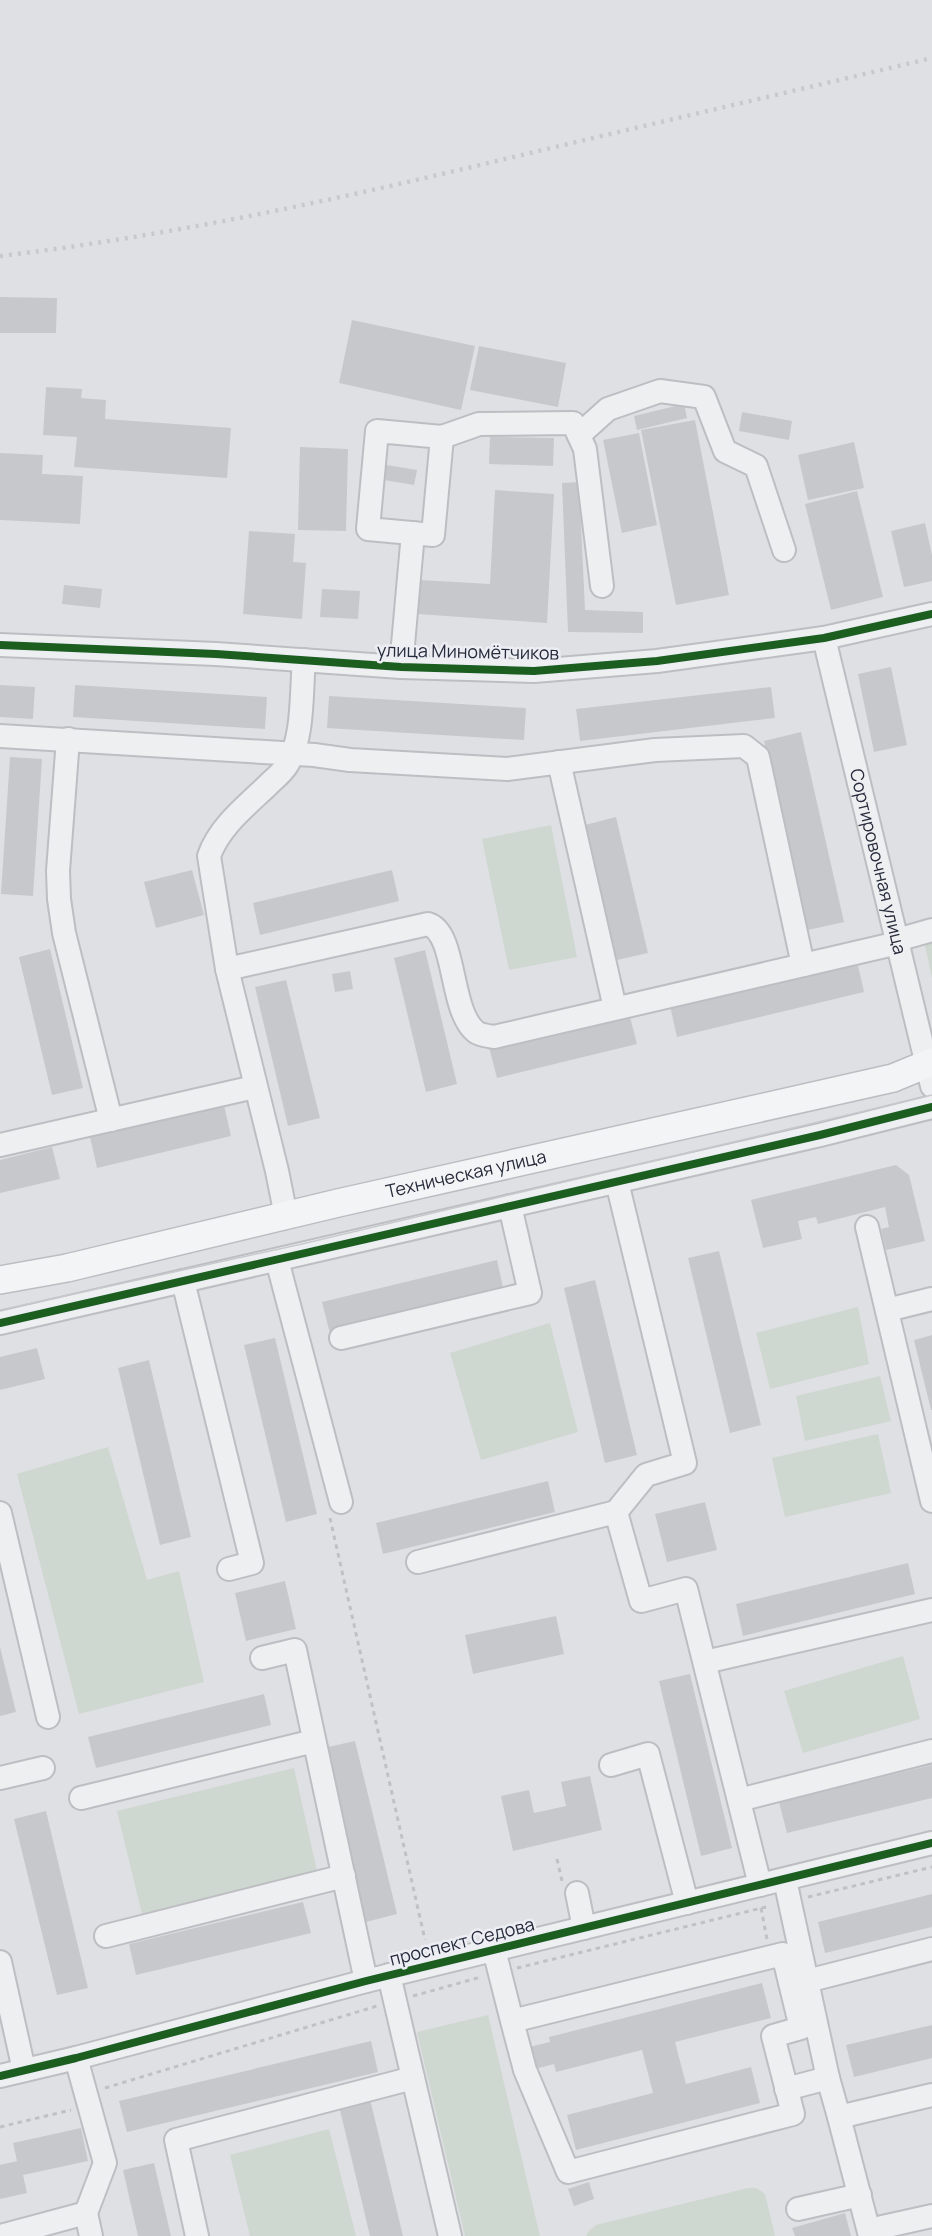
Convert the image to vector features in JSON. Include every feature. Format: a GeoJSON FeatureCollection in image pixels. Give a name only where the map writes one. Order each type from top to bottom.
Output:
{"type":"FeatureCollection","features":[{"type":"Feature","properties":{"kind":"main road","name":"Техническая улица"},"geometry":{"type":"LineString","coordinates":[[0,1280],[67,1268],[930,1070]]}},
{"type":"Feature","properties":{"kind":"street"},"geometry":{"type":"LineString","coordinates":[[579,435],[608,409],[660,391],[704,398],[725,451],[756,466],[784,550]]}},
{"type":"Feature","properties":{"kind":"street"},"geometry":{"type":"LineString","coordinates":[[442,437],[433,535],[368,529],[377,431],[442,437],[479,424],[573,423],[585,449],[602,586]]}},
{"type":"Feature","properties":{"kind":"street"},"geometry":{"type":"LineString","coordinates":[[401,667],[413,533]]}},
{"type":"Feature","properties":{"kind":"street","name":"улица Миномётчиков"},"geometry":{"type":"LineString","coordinates":[[0,645],[216,654],[401,667],[534,671],[657,661],[824,638],[932,614]]}},
{"type":"Feature","properties":{"kind":"street","name":"Сортировочная улица"},"geometry":{"type":"LineString","coordinates":[[824,638],[930,1070]]}},
{"type":"Feature","properties":{"kind":"street"},"geometry":{"type":"LineString","coordinates":[[286,1216],[227,969],[209,856],[214,841],[229,823],[286,768],[293,754],[298,736],[304,660]]}},
{"type":"Feature","properties":{"kind":"street"},"geometry":{"type":"LineString","coordinates":[[0,736],[507,769],[655,750],[744,746],[758,757],[803,965]]}},
{"type":"Feature","properties":{"kind":"street"},"geometry":{"type":"LineString","coordinates":[[68,739],[58,871],[59,899],[64,933],[111,1120]]}},
{"type":"Feature","properties":{"kind":"street"},"geometry":{"type":"LineString","coordinates":[[559,762],[615,1008]]}},
{"type":"Feature","properties":{"kind":"street"},"geometry":{"type":"LineString","coordinates":[[227,969],[428,924],[436,926],[443,936],[460,1002],[470,1025],[477,1033],[494,1037],[803,965],[932,930]]}},
{"type":"Feature","properties":{"kind":"street"},"geometry":{"type":"LineString","coordinates":[[0,1145],[250,1088]]}},
{"type":"Feature","properties":{"kind":"street"},"geometry":{"type":"LineString","coordinates":[[0,1323],[808,1138],[932,1107]]}},
{"type":"Feature","properties":{"kind":"street"},"geometry":{"type":"LineString","coordinates":[[418,1562],[616,1512],[646,1475],[685,1463],[617,1182]]}},
{"type":"Feature","properties":{"kind":"street"},"geometry":{"type":"LineString","coordinates":[[341,1338],[530,1293],[510,1206]]}},
{"type":"Feature","properties":{"kind":"street"},"geometry":{"type":"LineString","coordinates":[[867,1227],[932,1501]]}},
{"type":"Feature","properties":{"kind":"street"},"geometry":{"type":"LineString","coordinates":[[278,1260],[335,1509]]}},
{"type":"Feature","properties":{"kind":"street"},"geometry":{"type":"LineString","coordinates":[[183,1281],[252,1563],[229,1569]]}},
{"type":"Feature","properties":{"kind":"street"},"geometry":{"type":"LineString","coordinates":[[887,1310],[932,1299]]}},
{"type":"Feature","properties":{"kind":"street"},"geometry":{"type":"LineString","coordinates":[[616,1512],[641,1601],[686,1589],[760,1885]]}},
{"type":"Feature","properties":{"kind":"street"},"geometry":{"type":"LineString","coordinates":[[0,1513],[48,1717]]}},
{"type":"Feature","properties":{"kind":"street"},"geometry":{"type":"LineString","coordinates":[[705,1662],[932,1610]]}},
{"type":"Feature","properties":{"kind":"street"},"geometry":{"type":"LineString","coordinates":[[262,1658],[295,1650],[366,1981]]}},
{"type":"Feature","properties":{"kind":"street"},"geometry":{"type":"LineString","coordinates":[[81,1798],[314,1741]]}},
{"type":"Feature","properties":{"kind":"street"},"geometry":{"type":"LineString","coordinates":[[739,1800],[932,1750]]}},
{"type":"Feature","properties":{"kind":"street"},"geometry":{"type":"LineString","coordinates":[[611,1765],[648,1754],[687,1903]]}},
{"type":"Feature","properties":{"kind":"street"},"geometry":{"type":"LineString","coordinates":[[0,1778],[43,1768]]}},
{"type":"Feature","properties":{"kind":"street","name":"проспект Седова"},"geometry":{"type":"LineString","coordinates":[[0,2076],[389,1975],[932,1843]]}},
{"type":"Feature","properties":{"kind":"street"},"geometry":{"type":"LineString","coordinates":[[106,1936],[344,1876]]}},
{"type":"Feature","properties":{"kind":"street"},"geometry":{"type":"LineString","coordinates":[[785,1880],[828,2079],[869,2233],[932,2216]]}},
{"type":"Feature","properties":{"kind":"street"},"geometry":{"type":"LineString","coordinates":[[577,1893],[584,1928]]}},
{"type":"Feature","properties":{"kind":"street"},"geometry":{"type":"LineString","coordinates":[[807,1981],[932,1949]]}},
{"type":"Feature","properties":{"kind":"street"},"geometry":{"type":"LineString","coordinates":[[494,1950],[512,2021],[525,2070],[568,2172],[793,2114],[773,2036],[801,2028],[783,1954],[512,2021]]}},
{"type":"Feature","properties":{"kind":"street"},"geometry":{"type":"LineString","coordinates":[[0,1962],[24,2070]]}},
{"type":"Feature","properties":{"kind":"street"},"geometry":{"type":"LineString","coordinates":[[389,1975],[450,2236]]}},
{"type":"Feature","properties":{"kind":"street"},"geometry":{"type":"LineString","coordinates":[[76,2058],[105,2163],[86,2213],[91,2236]]}},
{"type":"Feature","properties":{"kind":"street"},"geometry":{"type":"LineString","coordinates":[[197,2236],[176,2140],[413,2078]]}},
{"type":"Feature","properties":{"kind":"street"},"geometry":{"type":"LineString","coordinates":[[786,2089],[828,2079]]}},
{"type":"Feature","properties":{"kind":"street"},"geometry":{"type":"LineString","coordinates":[[839,2117],[932,2095]]}},
{"type":"Feature","properties":{"kind":"street"},"geometry":{"type":"LineString","coordinates":[[798,2209],[860,2195]]}},
{"type":"Feature","properties":{"kind":"street"},"geometry":{"type":"LineString","coordinates":[[1,2236],[86,2213]]}},
{"type":"Feature","properties":{"kind":"path"},"geometry":{"type":"LineString","coordinates":[[335,1509],[425,1941]]}},
{"type":"Feature","properties":{"kind":"path"},"geometry":{"type":"LineString","coordinates":[[0,2127],[81,2107],[87,2099]]}},
{"type":"Feature","properties":{"kind":"shaded area"},"geometry":{"type":"Polygon","coordinates":[[[551,825],[577,957],[509,970],[482,839],[551,825]]]}},
{"type":"Feature","properties":{"kind":"shaded area"},"geometry":{"type":"Polygon","coordinates":[[[932,939],[932,978],[924,941],[932,939]]]}},
{"type":"Feature","properties":{"kind":"shaded area"},"geometry":{"type":"Polygon","coordinates":[[[858,1307],[869,1364],[770,1389],[756,1333],[858,1307]]]}},
{"type":"Feature","properties":{"kind":"shaded area"},"geometry":{"type":"Polygon","coordinates":[[[550,1323],[578,1432],[481,1460],[450,1353],[550,1323]]]}},
{"type":"Feature","properties":{"kind":"shaded area"},"geometry":{"type":"Polygon","coordinates":[[[880,1376],[891,1421],[805,1441],[796,1396],[880,1376]]]}},
{"type":"Feature","properties":{"kind":"shaded area"},"geometry":{"type":"Polygon","coordinates":[[[878,1434],[891,1493],[785,1517],[772,1458],[878,1434]]]}},
{"type":"Feature","properties":{"kind":"shaded area"},"geometry":{"type":"Polygon","coordinates":[[[108,1447],[147,1580],[179,1571],[204,1682],[79,1714],[17,1474],[108,1447]]]}},
{"type":"Feature","properties":{"kind":"shaded area"},"geometry":{"type":"Polygon","coordinates":[[[903,1656],[920,1719],[803,1753],[784,1691],[903,1656]]]}},
{"type":"Feature","properties":{"kind":"shaded area"},"geometry":{"type":"Polygon","coordinates":[[[294,1768],[317,1871],[142,1914],[117,1811],[294,1768]]]}},
{"type":"Feature","properties":{"kind":"shaded area"},"geometry":{"type":"Polygon","coordinates":[[[488,2015],[540,2236],[465,2236],[417,2032],[488,2015]]]}},
{"type":"Feature","properties":{"kind":"shaded area"},"geometry":{"type":"Polygon","coordinates":[[[329,2129],[356,2236],[250,2236],[230,2155],[329,2129]]]}},
{"type":"Feature","properties":{"kind":"shaded area"},"geometry":{"type":"Polygon","coordinates":[[[748,2188],[756,2188],[765,2194],[775,2236],[586,2236],[596,2225],[748,2188]]]}},
{"type":"Feature","properties":{"kind":"building"},"geometry":{"type":"Polygon","coordinates":[[[0,297],[57,298],[56,333],[0,333],[0,297]]]}},
{"type":"Feature","properties":{"kind":"building"},"geometry":{"type":"Polygon","coordinates":[[[352,320],[475,346],[461,410],[339,383],[352,320]]]}},
{"type":"Feature","properties":{"kind":"building"},"geometry":{"type":"Polygon","coordinates":[[[479,346],[566,363],[558,407],[470,390],[479,346]]]}},
{"type":"Feature","properties":{"kind":"building"},"geometry":{"type":"Polygon","coordinates":[[[46,387],[82,389],[81,398],[106,400],[105,419],[231,428],[227,478],[74,467],[77,437],[43,435],[46,387]]]}},
{"type":"Feature","properties":{"kind":"building"},"geometry":{"type":"Polygon","coordinates":[[[684,404],[687,418],[637,430],[634,416],[684,404]]]}},
{"type":"Feature","properties":{"kind":"building"},"geometry":{"type":"Polygon","coordinates":[[[742,412],[792,421],[789,440],[739,431],[742,412]]]}},
{"type":"Feature","properties":{"kind":"building"},"geometry":{"type":"Polygon","coordinates":[[[695,420],[729,595],[676,605],[641,430],[695,420]]]}},
{"type":"Feature","properties":{"kind":"building"},"geometry":{"type":"Polygon","coordinates":[[[639,433],[657,525],[622,533],[603,440],[639,433]]]}},
{"type":"Feature","properties":{"kind":"building"},"geometry":{"type":"Polygon","coordinates":[[[490,437],[554,438],[553,466],[489,464],[490,437]]]}},
{"type":"Feature","properties":{"kind":"building"},"geometry":{"type":"Polygon","coordinates":[[[854,442],[864,488],[808,500],[798,455],[854,442]]]}},
{"type":"Feature","properties":{"kind":"building"},"geometry":{"type":"Polygon","coordinates":[[[300,447],[348,449],[346,531],[298,530],[300,447]]]}},
{"type":"Feature","properties":{"kind":"building"},"geometry":{"type":"Polygon","coordinates":[[[0,453],[43,455],[42,474],[83,476],[80,524],[0,520],[0,453]]]}},
{"type":"Feature","properties":{"kind":"building"},"geometry":{"type":"Polygon","coordinates":[[[381,464],[417,470],[414,485],[378,479],[381,464]]]}},
{"type":"Feature","properties":{"kind":"building"},"geometry":{"type":"Polygon","coordinates":[[[579,482],[585,610],[643,612],[643,633],[568,632],[562,483],[579,482]]]}},
{"type":"Feature","properties":{"kind":"building"},"geometry":{"type":"Polygon","coordinates":[[[495,490],[554,494],[547,623],[418,614],[420,580],[490,584],[495,490]]]}},
{"type":"Feature","properties":{"kind":"building"},"geometry":{"type":"Polygon","coordinates":[[[857,491],[883,597],[831,610],[805,504],[857,491]]]}},
{"type":"Feature","properties":{"kind":"building"},"geometry":{"type":"Polygon","coordinates":[[[925,523],[932,555],[932,581],[904,587],[891,531],[925,523]]]}},
{"type":"Feature","properties":{"kind":"building"},"geometry":{"type":"Polygon","coordinates":[[[249,531],[295,534],[293,562],[306,563],[302,619],[243,614],[249,531]]]}},
{"type":"Feature","properties":{"kind":"building"},"geometry":{"type":"Polygon","coordinates":[[[64,585],[102,589],[100,608],[62,604],[64,585]]]}},
{"type":"Feature","properties":{"kind":"building"},"geometry":{"type":"Polygon","coordinates":[[[322,589],[360,591],[358,619],[320,617],[322,589]]]}},
{"type":"Feature","properties":{"kind":"building"},"geometry":{"type":"Polygon","coordinates":[[[891,667],[907,745],[874,752],[858,674],[891,667]]]}},
{"type":"Feature","properties":{"kind":"building"},"geometry":{"type":"Polygon","coordinates":[[[0,685],[35,687],[33,719],[0,717],[0,685]]]}},
{"type":"Feature","properties":{"kind":"building"},"geometry":{"type":"Polygon","coordinates":[[[75,685],[267,697],[265,729],[73,717],[75,685]]]}},
{"type":"Feature","properties":{"kind":"building"},"geometry":{"type":"Polygon","coordinates":[[[771,687],[775,718],[580,741],[576,709],[771,687]]]}},
{"type":"Feature","properties":{"kind":"building"},"geometry":{"type":"Polygon","coordinates":[[[329,696],[526,708],[524,740],[327,728],[329,696]]]}},
{"type":"Feature","properties":{"kind":"building"},"geometry":{"type":"Polygon","coordinates":[[[801,732],[844,922],[808,930],[764,741],[801,732]]]}},
{"type":"Feature","properties":{"kind":"building"},"geometry":{"type":"Polygon","coordinates":[[[10,757],[42,759],[33,896],[1,894],[10,757]]]}},
{"type":"Feature","properties":{"kind":"building"},"geometry":{"type":"Polygon","coordinates":[[[616,817],[648,953],[617,960],[585,825],[616,817]]]}},
{"type":"Feature","properties":{"kind":"building"},"geometry":{"type":"Polygon","coordinates":[[[192,870],[204,915],[156,928],[144,882],[192,870]]]}},
{"type":"Feature","properties":{"kind":"building"},"geometry":{"type":"Polygon","coordinates":[[[392,870],[399,901],[260,935],[253,903],[392,870]]]}},
{"type":"Feature","properties":{"kind":"building"},"geometry":{"type":"Polygon","coordinates":[[[50,949],[83,1088],[52,1095],[19,957],[50,949]]]}},
{"type":"Feature","properties":{"kind":"building"},"geometry":{"type":"Polygon","coordinates":[[[425,950],[457,1084],[426,1092],[394,958],[425,950]]]}},
{"type":"Feature","properties":{"kind":"building"},"geometry":{"type":"Polygon","coordinates":[[[857,961],[864,992],[677,1037],[670,1006],[857,961]]]}},
{"type":"Feature","properties":{"kind":"building"},"geometry":{"type":"Polygon","coordinates":[[[350,971],[353,989],[335,992],[332,974],[350,971]]]}},
{"type":"Feature","properties":{"kind":"building"},"geometry":{"type":"Polygon","coordinates":[[[286,980],[320,1118],[288,1126],[255,987],[286,980]]]}},
{"type":"Feature","properties":{"kind":"building"},"geometry":{"type":"Polygon","coordinates":[[[629,1013],[637,1044],[497,1078],[489,1047],[629,1013]]]}},
{"type":"Feature","properties":{"kind":"building"},"geometry":{"type":"Polygon","coordinates":[[[224,1105],[231,1136],[97,1168],[90,1137],[224,1105]]]}},
{"type":"Feature","properties":{"kind":"building"},"geometry":{"type":"Polygon","coordinates":[[[52,1147],[60,1179],[0,1193],[0,1160],[52,1147]]]}},
{"type":"Feature","properties":{"kind":"building"},"geometry":{"type":"Polygon","coordinates":[[[896,1165],[909,1175],[925,1241],[886,1250],[881,1229],[889,1227],[885,1207],[818,1224],[816,1217],[798,1221],[802,1239],[763,1248],[751,1200],[896,1165]]]}},
{"type":"Feature","properties":{"kind":"building"},"geometry":{"type":"Polygon","coordinates":[[[719,1251],[761,1425],[730,1433],[688,1258],[719,1251]]]}},
{"type":"Feature","properties":{"kind":"building"},"geometry":{"type":"Polygon","coordinates":[[[497,1260],[504,1292],[330,1334],[322,1302],[497,1260]]]}},
{"type":"Feature","properties":{"kind":"building"},"geometry":{"type":"Polygon","coordinates":[[[595,1280],[637,1455],[605,1463],[564,1288],[595,1280]]]}},
{"type":"Feature","properties":{"kind":"building"},"geometry":{"type":"Polygon","coordinates":[[[932,1335],[932,1410],[931,1410],[914,1340],[932,1335]]]}},
{"type":"Feature","properties":{"kind":"building"},"geometry":{"type":"Polygon","coordinates":[[[275,1338],[317,1514],[286,1522],[244,1345],[275,1338]]]}},
{"type":"Feature","properties":{"kind":"building"},"geometry":{"type":"Polygon","coordinates":[[[37,1348],[45,1379],[0,1390],[0,1357],[37,1348]]]}},
{"type":"Feature","properties":{"kind":"building"},"geometry":{"type":"Polygon","coordinates":[[[149,1360],[191,1537],[160,1545],[118,1368],[149,1360]]]}},
{"type":"Feature","properties":{"kind":"building"},"geometry":{"type":"Polygon","coordinates":[[[548,1481],[555,1512],[383,1554],[376,1523],[548,1481]]]}},
{"type":"Feature","properties":{"kind":"building"},"geometry":{"type":"Polygon","coordinates":[[[705,1502],[717,1550],[667,1562],[655,1514],[705,1502]]]}},
{"type":"Feature","properties":{"kind":"building"},"geometry":{"type":"Polygon","coordinates":[[[908,1563],[915,1594],[743,1636],[736,1604],[908,1563]]]}},
{"type":"Feature","properties":{"kind":"building"},"geometry":{"type":"Polygon","coordinates":[[[285,1581],[296,1629],[246,1641],[235,1593],[285,1581]]]}},
{"type":"Feature","properties":{"kind":"building"},"geometry":{"type":"Polygon","coordinates":[[[556,1616],[564,1654],[473,1674],[465,1635],[556,1616]]]}},
{"type":"Feature","properties":{"kind":"building"},"geometry":{"type":"Polygon","coordinates":[[[0,1647],[16,1712],[0,1716],[0,1647]]]}},
{"type":"Feature","properties":{"kind":"building"},"geometry":{"type":"Polygon","coordinates":[[[690,1674],[732,1848],[701,1856],[659,1681],[690,1674]]]}},
{"type":"Feature","properties":{"kind":"building"},"geometry":{"type":"Polygon","coordinates":[[[264,1694],[271,1725],[96,1768],[88,1737],[264,1694]]]}},
{"type":"Feature","properties":{"kind":"building"},"geometry":{"type":"Polygon","coordinates":[[[355,1741],[397,1914],[366,1922],[324,1748],[355,1741]]]}},
{"type":"Feature","properties":{"kind":"building"},"geometry":{"type":"Polygon","coordinates":[[[932,1765],[932,1798],[787,1833],[779,1802],[932,1765]]]}},
{"type":"Feature","properties":{"kind":"building"},"geometry":{"type":"Polygon","coordinates":[[[590,1776],[602,1830],[513,1851],[501,1796],[529,1790],[534,1813],[566,1806],[561,1782],[590,1776]]]}},
{"type":"Feature","properties":{"kind":"building"},"geometry":{"type":"Polygon","coordinates":[[[46,1811],[88,1988],[57,1995],[14,1819],[46,1811]]]}},
{"type":"Feature","properties":{"kind":"building"},"geometry":{"type":"Polygon","coordinates":[[[932,1894],[932,1927],[825,1953],[818,1922],[932,1894]]]}},
{"type":"Feature","properties":{"kind":"building"},"geometry":{"type":"Polygon","coordinates":[[[303,1902],[311,1933],[136,1975],[129,1944],[303,1902]]]}},
{"type":"Feature","properties":{"kind":"building"},"geometry":{"type":"Polygon","coordinates":[[[762,1983],[771,2018],[675,2042],[686,2084],[751,2067],[760,2103],[576,2150],[567,2115],[653,2093],[642,2050],[556,2072],[554,2064],[535,2069],[529,2047],[550,2042],[549,2037],[762,1983]]]}},
{"type":"Feature","properties":{"kind":"building"},"geometry":{"type":"Polygon","coordinates":[[[932,2025],[932,2058],[854,2077],[846,2045],[932,2025]]]}},
{"type":"Feature","properties":{"kind":"building"},"geometry":{"type":"Polygon","coordinates":[[[371,2041],[378,2072],[127,2132],[119,2101],[371,2041]]]}},
{"type":"Feature","properties":{"kind":"building"},"geometry":{"type":"Polygon","coordinates":[[[370,2099],[403,2236],[370,2236],[339,2106],[370,2099]]]}},
{"type":"Feature","properties":{"kind":"building"},"geometry":{"type":"Polygon","coordinates":[[[81,2128],[88,2161],[23,2175],[27,2193],[0,2199],[0,2165],[17,2161],[13,2143],[81,2128]]]}},
{"type":"Feature","properties":{"kind":"building"},"geometry":{"type":"Polygon","coordinates":[[[154,2163],[171,2236],[138,2236],[123,2170],[154,2163]]]}},
{"type":"Feature","properties":{"kind":"building"},"geometry":{"type":"Polygon","coordinates":[[[589,2182],[594,2199],[574,2206],[568,2189],[589,2182]]]}},
{"type":"Feature","properties":{"kind":"building"},"geometry":{"type":"Polygon","coordinates":[[[845,2213],[851,2236],[795,2236],[792,2228],[845,2213]]]}},
{"type":"Feature","properties":{"kind":"tram line"},"geometry":{"type":"LineString","coordinates":[[0,1310],[302,1244],[932,1095]]}},
{"type":"Feature","properties":{"kind":"railway"},"geometry":{"type":"LineString","coordinates":[[0,256],[121,239],[241,218],[420,179],[932,58]]}},
{"type":"Feature","properties":{"kind":"cycle path"},"geometry":{"type":"LineString","coordinates":[[0,645],[216,654],[401,667],[534,671],[657,661],[824,638],[932,614]]}},
{"type":"Feature","properties":{"kind":"cycle path"},"geometry":{"type":"LineString","coordinates":[[0,1323],[820,1135],[932,1107]]}},
{"type":"Feature","properties":{"kind":"cycle path"},"geometry":{"type":"LineString","coordinates":[[0,2076],[366,1981],[932,1843]]}}]}
